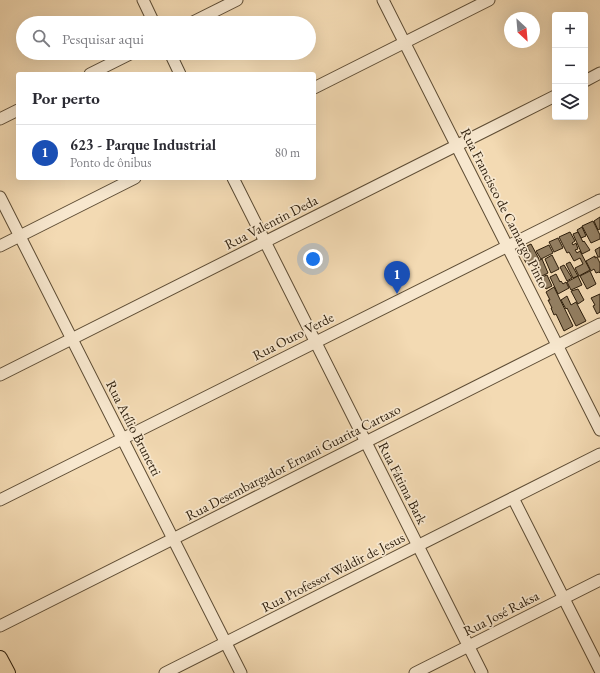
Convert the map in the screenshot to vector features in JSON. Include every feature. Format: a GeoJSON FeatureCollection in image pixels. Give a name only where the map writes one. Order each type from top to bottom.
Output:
{"type":"FeatureCollection","features":[{"type":"Feature","properties":{"kind":"main road"},"geometry":{"type":"LineString","coordinates":[[0,658],[8,673]]}},
{"type":"Feature","properties":{"kind":"street"},"geometry":{"type":"LineString","coordinates":[[143,0],[151,16]]}},
{"type":"Feature","properties":{"kind":"street"},"geometry":{"type":"LineString","coordinates":[[206,16],[237,0]]}},
{"type":"Feature","properties":{"kind":"street","name":"Rua Francisco de Camargo Pinto"},"geometry":{"type":"LineString","coordinates":[[383,0],[600,430]]}},
{"type":"Feature","properties":{"kind":"street"},"geometry":{"type":"LineString","coordinates":[[316,87],[489,0]]}},
{"type":"Feature","properties":{"kind":"street"},"geometry":{"type":"LineString","coordinates":[[94,72],[118,60]]}},
{"type":"Feature","properties":{"kind":"street"},"geometry":{"type":"LineString","coordinates":[[173,60],[179,72]]}},
{"type":"Feature","properties":{"kind":"street"},"geometry":{"type":"LineString","coordinates":[[588,79],[600,73]]}},
{"type":"Feature","properties":{"kind":"street","name":"Rua Valentin Deda"},"geometry":{"type":"LineString","coordinates":[[0,375],[552,97]]}},
{"type":"Feature","properties":{"kind":"street"},"geometry":{"type":"LineString","coordinates":[[0,119],[16,111]]}},
{"type":"Feature","properties":{"kind":"street"},"geometry":{"type":"LineString","coordinates":[[0,246],[131,180]]}},
{"type":"Feature","properties":{"kind":"street","name":"Rua Fátima Bark"},"geometry":{"type":"LineString","coordinates":[[233,180],[482,673]]}},
{"type":"Feature","properties":{"kind":"street","name":"Rua Atílio Brunetti"},"geometry":{"type":"LineString","coordinates":[[0,197],[241,673]]}},
{"type":"Feature","properties":{"kind":"street","name":"Rua Ouro Verde"},"geometry":{"type":"LineString","coordinates":[[0,500],[600,200]]}},
{"type":"Feature","properties":{"kind":"street","name":"Rua Desembargador Ernani Guarita Cartaxo"},"geometry":{"type":"LineString","coordinates":[[0,626],[600,324]]}},
{"type":"Feature","properties":{"kind":"street","name":"Rua Professor Waldir de Jesus"},"geometry":{"type":"LineString","coordinates":[[165,673],[600,454]]}},
{"type":"Feature","properties":{"kind":"street"},"geometry":{"type":"LineString","coordinates":[[513,498],[600,670]]}},
{"type":"Feature","properties":{"kind":"street","name":"Rua José Raksa"},"geometry":{"type":"LineString","coordinates":[[415,673],[600,580]]}},
{"type":"Feature","properties":{"kind":"building"},"geometry":{"type":"Polygon","coordinates":[[[600,217],[600,229],[598,230],[594,221],[600,217]]]}},
{"type":"Feature","properties":{"kind":"building"},"geometry":{"type":"Polygon","coordinates":[[[593,221],[600,235],[600,239],[591,243],[582,226],[593,221]]]}},
{"type":"Feature","properties":{"kind":"building"},"geometry":{"type":"Polygon","coordinates":[[[582,227],[586,236],[581,238],[577,230],[582,227]]]}},
{"type":"Feature","properties":{"kind":"building"},"geometry":{"type":"Polygon","coordinates":[[[570,232],[575,241],[572,243],[573,245],[576,243],[578,249],[575,250],[577,253],[580,251],[590,270],[579,276],[575,268],[583,264],[580,258],[574,261],[569,252],[567,253],[559,237],[570,232]]]}},
{"type":"Feature","properties":{"kind":"building"},"geometry":{"type":"Polygon","coordinates":[[[578,232],[583,242],[584,241],[590,250],[582,254],[573,234],[578,232]]]}},
{"type":"Feature","properties":{"kind":"building"},"geometry":{"type":"Polygon","coordinates":[[[558,238],[563,248],[554,252],[549,242],[558,238]]]}},
{"type":"Feature","properties":{"kind":"building"},"geometry":{"type":"Polygon","coordinates":[[[531,244],[539,259],[526,263],[522,255],[530,252],[527,246],[531,244]]]}},
{"type":"Feature","properties":{"kind":"building"},"geometry":{"type":"Polygon","coordinates":[[[549,245],[553,253],[541,259],[536,251],[549,245]]]}},
{"type":"Feature","properties":{"kind":"building"},"geometry":{"type":"Polygon","coordinates":[[[600,247],[600,257],[598,257],[595,250],[600,247]]]}},
{"type":"Feature","properties":{"kind":"building"},"geometry":{"type":"Polygon","coordinates":[[[552,255],[559,269],[551,273],[545,259],[552,255]]]}},
{"type":"Feature","properties":{"kind":"building"},"geometry":{"type":"Polygon","coordinates":[[[595,256],[600,263],[600,273],[596,273],[594,269],[591,271],[586,261],[595,256]]]}},
{"type":"Feature","properties":{"kind":"building"},"geometry":{"type":"Polygon","coordinates":[[[542,259],[548,273],[540,277],[533,263],[542,259]]]}},
{"type":"Feature","properties":{"kind":"building"},"geometry":{"type":"Polygon","coordinates":[[[570,262],[578,276],[573,278],[566,264],[570,262]]]}},
{"type":"Feature","properties":{"kind":"building"},"geometry":{"type":"Polygon","coordinates":[[[564,265],[572,278],[567,281],[560,267],[564,265]]]}},
{"type":"Feature","properties":{"kind":"building"},"geometry":{"type":"Polygon","coordinates":[[[590,271],[596,284],[587,289],[580,276],[590,271]]]}},
{"type":"Feature","properties":{"kind":"building"},"geometry":{"type":"Polygon","coordinates":[[[556,274],[560,282],[561,281],[563,284],[566,282],[569,288],[558,294],[550,277],[556,274]]]}},
{"type":"Feature","properties":{"kind":"building"},"geometry":{"type":"Polygon","coordinates":[[[547,275],[552,286],[546,289],[541,280],[543,279],[542,277],[547,275]]]}},
{"type":"Feature","properties":{"kind":"building"},"geometry":{"type":"Polygon","coordinates":[[[578,276],[582,285],[571,290],[567,282],[578,276]]]}},
{"type":"Feature","properties":{"kind":"building"},"geometry":{"type":"Polygon","coordinates":[[[554,287],[573,326],[564,331],[556,314],[554,315],[546,292],[554,287]]]}},
{"type":"Feature","properties":{"kind":"building"},"geometry":{"type":"Polygon","coordinates":[[[578,289],[584,300],[578,304],[571,291],[578,289]]]}},
{"type":"Feature","properties":{"kind":"building"},"geometry":{"type":"Polygon","coordinates":[[[600,294],[600,312],[597,314],[593,306],[595,305],[591,298],[600,294]]]}},
{"type":"Feature","properties":{"kind":"building"},"geometry":{"type":"Polygon","coordinates":[[[567,296],[571,305],[576,302],[586,321],[576,326],[561,300],[567,296]]]}},
{"type":"Feature","properties":{"kind":"place","name":"623 - Parque Industrial"},"geometry":{"type":"Point","coordinates":[397,294]}}]}
